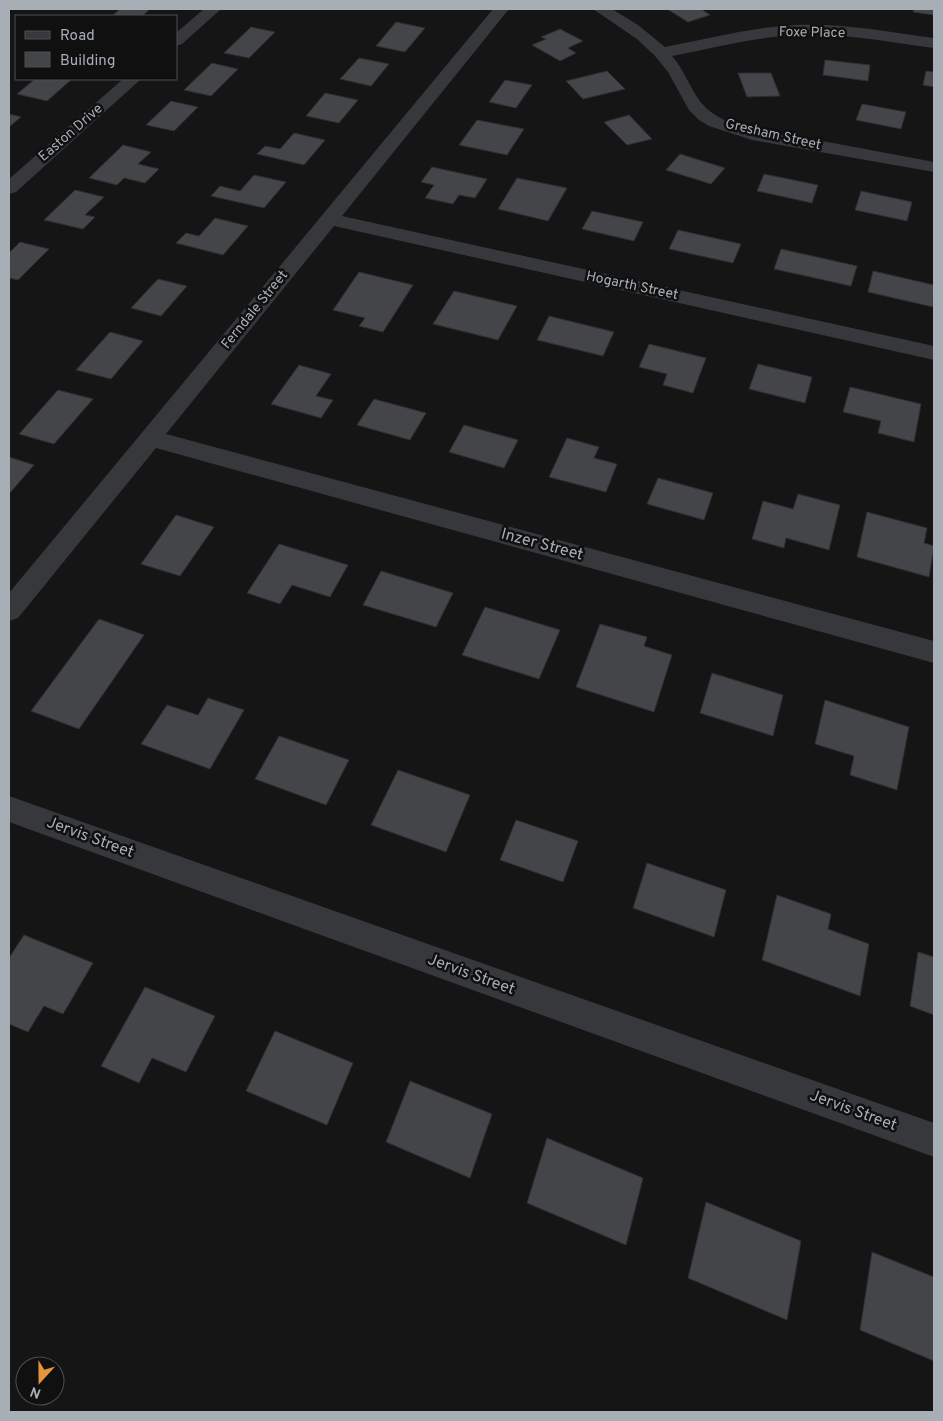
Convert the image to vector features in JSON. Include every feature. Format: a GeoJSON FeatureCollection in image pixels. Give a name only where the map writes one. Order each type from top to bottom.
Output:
{"type":"FeatureCollection","features":[{"type":"Feature","properties":{"kind":"street"},"geometry":{"type":"LineString","coordinates":[[178,39],[213,9]]}},
{"type":"Feature","properties":{"kind":"street","name":"Ferndale Street"},"geometry":{"type":"LineString","coordinates":[[9,611],[501,9]]}},
{"type":"Feature","properties":{"kind":"street","name":"Gresham Street"},"geometry":{"type":"LineString","coordinates":[[601,9],[621,20],[643,36],[661,53],[676,72],[693,105],[704,115],[717,122],[748,132],[934,167]]}},
{"type":"Feature","properties":{"kind":"street","name":"Foxe Place"},"geometry":{"type":"LineString","coordinates":[[661,53],[774,32],[797,30],[828,31],[934,43]]}},
{"type":"Feature","properties":{"kind":"street","name":"Easton Drive"},"geometry":{"type":"LineString","coordinates":[[9,188],[132,80]]}},
{"type":"Feature","properties":{"kind":"street","name":"Hogarth Street"},"geometry":{"type":"LineString","coordinates":[[329,219],[934,353]]}},
{"type":"Feature","properties":{"kind":"street","name":"Inzer Street"},"geometry":{"type":"LineString","coordinates":[[150,438],[934,652]]}},
{"type":"Feature","properties":{"kind":"street","name":"Jervis Street"},"geometry":{"type":"LineString","coordinates":[[9,809],[934,1140]]}},
{"type":"Feature","properties":{"kind":"building"},"geometry":{"type":"Polygon","coordinates":[[[120,9],[150,9],[143,15],[113,15],[120,9]]]}},
{"type":"Feature","properties":{"kind":"building"},"geometry":{"type":"Polygon","coordinates":[[[667,9],[701,9],[710,15],[688,22],[667,9]]]}},
{"type":"Feature","properties":{"kind":"building"},"geometry":{"type":"Polygon","coordinates":[[[914,9],[934,9],[934,15],[913,12],[914,9]]]}},
{"type":"Feature","properties":{"kind":"building"},"geometry":{"type":"Polygon","coordinates":[[[396,22],[425,28],[405,52],[376,46],[396,22]]]}},
{"type":"Feature","properties":{"kind":"building"},"geometry":{"type":"Polygon","coordinates":[[[251,27],[275,32],[249,58],[224,53],[251,27]]]}},
{"type":"Feature","properties":{"kind":"building"},"geometry":{"type":"Polygon","coordinates":[[[560,29],[583,41],[568,48],[576,53],[560,61],[532,45],[546,39],[541,37],[560,29]]]}},
{"type":"Feature","properties":{"kind":"building"},"geometry":{"type":"Polygon","coordinates":[[[359,58],[389,64],[371,86],[340,79],[359,58]]]}},
{"type":"Feature","properties":{"kind":"building"},"geometry":{"type":"Polygon","coordinates":[[[825,60],[870,65],[868,81],[823,75],[825,60]]]}},
{"type":"Feature","properties":{"kind":"building"},"geometry":{"type":"Polygon","coordinates":[[[212,63],[238,69],[211,96],[184,90],[212,63]]]}},
{"type":"Feature","properties":{"kind":"building"},"geometry":{"type":"Polygon","coordinates":[[[607,71],[625,89],[583,99],[566,81],[607,71]]]}},
{"type":"Feature","properties":{"kind":"building"},"geometry":{"type":"Polygon","coordinates":[[[926,71],[934,72],[934,87],[923,85],[926,71]]]}},
{"type":"Feature","properties":{"kind":"building"},"geometry":{"type":"Polygon","coordinates":[[[738,73],[771,73],[780,96],[747,97],[738,73]]]}},
{"type":"Feature","properties":{"kind":"building"},"geometry":{"type":"Polygon","coordinates":[[[34,80],[71,80],[47,101],[17,94],[34,80]]]}},
{"type":"Feature","properties":{"kind":"building"},"geometry":{"type":"Polygon","coordinates":[[[505,80],[532,85],[516,108],[489,102],[505,80]]]}},
{"type":"Feature","properties":{"kind":"building"},"geometry":{"type":"Polygon","coordinates":[[[325,93],[358,100],[339,123],[306,116],[325,93]]]}},
{"type":"Feature","properties":{"kind":"building"},"geometry":{"type":"Polygon","coordinates":[[[171,101],[198,107],[174,131],[146,125],[171,101]]]}},
{"type":"Feature","properties":{"kind":"building"},"geometry":{"type":"Polygon","coordinates":[[[862,104],[906,112],[901,129],[856,120],[862,104]]]}},
{"type":"Feature","properties":{"kind":"building"},"geometry":{"type":"Polygon","coordinates":[[[9,114],[21,117],[9,127],[9,114]]]}},
{"type":"Feature","properties":{"kind":"building"},"geometry":{"type":"Polygon","coordinates":[[[629,115],[652,139],[627,145],[604,122],[629,115]]]}},
{"type":"Feature","properties":{"kind":"building"},"geometry":{"type":"Polygon","coordinates":[[[477,120],[524,129],[507,155],[459,145],[477,120]]]}},
{"type":"Feature","properties":{"kind":"building"},"geometry":{"type":"Polygon","coordinates":[[[294,133],[325,140],[304,165],[257,154],[265,146],[280,149],[294,133]]]}},
{"type":"Feature","properties":{"kind":"building"},"geometry":{"type":"Polygon","coordinates":[[[123,145],[151,152],[138,164],[159,169],[145,183],[124,178],[117,185],[89,178],[123,145]]]}},
{"type":"Feature","properties":{"kind":"building"},"geometry":{"type":"Polygon","coordinates":[[[680,154],[725,168],[711,184],[666,170],[680,154]]]}},
{"type":"Feature","properties":{"kind":"building"},"geometry":{"type":"Polygon","coordinates":[[[432,167],[487,179],[475,198],[459,195],[453,204],[425,198],[434,185],[421,182],[432,167]]]}},
{"type":"Feature","properties":{"kind":"building"},"geometry":{"type":"Polygon","coordinates":[[[764,174],[818,185],[812,203],[757,191],[764,174]]]}},
{"type":"Feature","properties":{"kind":"building"},"geometry":{"type":"Polygon","coordinates":[[[254,175],[286,182],[264,208],[211,196],[220,186],[240,191],[254,175]]]}},
{"type":"Feature","properties":{"kind":"building"},"geometry":{"type":"Polygon","coordinates":[[[517,178],[567,188],[548,221],[498,209],[517,178]]]}},
{"type":"Feature","properties":{"kind":"building"},"geometry":{"type":"Polygon","coordinates":[[[75,190],[104,197],[85,215],[95,217],[83,229],[44,220],[75,190]]]}},
{"type":"Feature","properties":{"kind":"building"},"geometry":{"type":"Polygon","coordinates":[[[861,191],[912,202],[907,221],[855,210],[861,191]]]}},
{"type":"Feature","properties":{"kind":"building"},"geometry":{"type":"Polygon","coordinates":[[[592,211],[643,222],[634,241],[582,229],[592,211]]]}},
{"type":"Feature","properties":{"kind":"building"},"geometry":{"type":"Polygon","coordinates":[[[215,218],[248,226],[223,255],[176,243],[186,233],[199,236],[215,218]]]}},
{"type":"Feature","properties":{"kind":"building"},"geometry":{"type":"Polygon","coordinates":[[[678,230],[741,244],[733,263],[669,249],[678,230]]]}},
{"type":"Feature","properties":{"kind":"building"},"geometry":{"type":"Polygon","coordinates":[[[20,242],[49,249],[18,280],[9,278],[9,253],[20,242]]]}},
{"type":"Feature","properties":{"kind":"building"},"geometry":{"type":"Polygon","coordinates":[[[781,249],[857,266],[851,286],[774,269],[781,249]]]}},
{"type":"Feature","properties":{"kind":"building"},"geometry":{"type":"Polygon","coordinates":[[[873,271],[934,285],[933,307],[868,292],[873,271]]]}},
{"type":"Feature","properties":{"kind":"building"},"geometry":{"type":"Polygon","coordinates":[[[359,272],[413,285],[383,332],[359,326],[365,318],[333,310],[359,272]]]}},
{"type":"Feature","properties":{"kind":"building"},"geometry":{"type":"Polygon","coordinates":[[[158,279],[187,286],[161,316],[131,308],[158,279]]]}},
{"type":"Feature","properties":{"kind":"building"},"geometry":{"type":"Polygon","coordinates":[[[454,291],[517,306],[498,340],[433,324],[454,291]]]}},
{"type":"Feature","properties":{"kind":"building"},"geometry":{"type":"Polygon","coordinates":[[[549,316],[614,332],[603,356],[537,340],[549,316]]]}},
{"type":"Feature","properties":{"kind":"building"},"geometry":{"type":"Polygon","coordinates":[[[110,332],[143,341],[111,379],[76,370],[110,332]]]}},
{"type":"Feature","properties":{"kind":"building"},"geometry":{"type":"Polygon","coordinates":[[[649,344],[706,358],[693,393],[663,385],[667,374],[639,367],[649,344]]]}},
{"type":"Feature","properties":{"kind":"building"},"geometry":{"type":"Polygon","coordinates":[[[758,364],[812,377],[805,403],[749,389],[758,364]]]}},
{"type":"Feature","properties":{"kind":"building"},"geometry":{"type":"Polygon","coordinates":[[[299,365],[331,374],[316,396],[333,400],[321,418],[271,404],[299,365]]]}},
{"type":"Feature","properties":{"kind":"building"},"geometry":{"type":"Polygon","coordinates":[[[850,387],[921,404],[914,442],[878,433],[881,421],[843,412],[850,387]]]}},
{"type":"Feature","properties":{"kind":"building"},"geometry":{"type":"Polygon","coordinates":[[[58,390],[93,399],[54,444],[19,434],[58,390]]]}},
{"type":"Feature","properties":{"kind":"building"},"geometry":{"type":"Polygon","coordinates":[[[374,399],[426,413],[410,440],[357,425],[374,399]]]}},
{"type":"Feature","properties":{"kind":"building"},"geometry":{"type":"Polygon","coordinates":[[[464,425],[518,440],[504,468],[449,452],[464,425]]]}},
{"type":"Feature","properties":{"kind":"building"},"geometry":{"type":"Polygon","coordinates":[[[567,438],[599,447],[594,458],[617,464],[606,492],[549,477],[567,438]]]}},
{"type":"Feature","properties":{"kind":"building"},"geometry":{"type":"Polygon","coordinates":[[[9,457],[34,465],[9,494],[9,457]]]}},
{"type":"Feature","properties":{"kind":"building"},"geometry":{"type":"Polygon","coordinates":[[[658,478],[713,493],[704,520],[647,504],[658,478]]]}},
{"type":"Feature","properties":{"kind":"building"},"geometry":{"type":"Polygon","coordinates":[[[798,494],[840,505],[829,550],[786,538],[784,548],[752,539],[763,501],[793,509],[798,494]]]}},
{"type":"Feature","properties":{"kind":"building"},"geometry":{"type":"Polygon","coordinates":[[[867,512],[927,528],[924,543],[934,546],[929,577],[857,557],[867,512]]]}},
{"type":"Feature","properties":{"kind":"building"},"geometry":{"type":"Polygon","coordinates":[[[176,515],[214,527],[180,576],[141,564],[176,515]]]}},
{"type":"Feature","properties":{"kind":"building"},"geometry":{"type":"Polygon","coordinates":[[[279,544],[348,565],[330,597],[292,585],[280,604],[247,593],[279,544]]]}},
{"type":"Feature","properties":{"kind":"building"},"geometry":{"type":"Polygon","coordinates":[[[381,571],[453,593],[436,627],[363,605],[381,571]]]}},
{"type":"Feature","properties":{"kind":"building"},"geometry":{"type":"Polygon","coordinates":[[[485,607],[560,630],[539,679],[462,655],[485,607]]]}},
{"type":"Feature","properties":{"kind":"building"},"geometry":{"type":"Polygon","coordinates":[[[99,619],[144,635],[79,729],[31,711],[99,619]]]}},
{"type":"Feature","properties":{"kind":"building"},"geometry":{"type":"Polygon","coordinates":[[[600,624],[647,637],[644,646],[672,655],[654,712],[576,687],[600,624]]]}},
{"type":"Feature","properties":{"kind":"building"},"geometry":{"type":"Polygon","coordinates":[[[712,673],[783,695],[773,736],[700,713],[712,673]]]}},
{"type":"Feature","properties":{"kind":"building"},"geometry":{"type":"Polygon","coordinates":[[[208,698],[244,710],[210,769],[141,744],[167,705],[198,715],[208,698]]]}},
{"type":"Feature","properties":{"kind":"building"},"geometry":{"type":"Polygon","coordinates":[[[825,700],[909,727],[897,790],[850,775],[854,756],[815,744],[825,700]]]}},
{"type":"Feature","properties":{"kind":"building"},"geometry":{"type":"Polygon","coordinates":[[[279,736],[349,760],[326,805],[255,779],[279,736]]]}},
{"type":"Feature","properties":{"kind":"building"},"geometry":{"type":"Polygon","coordinates":[[[398,770],[470,795],[446,852],[371,825],[398,770]]]}},
{"type":"Feature","properties":{"kind":"building"},"geometry":{"type":"Polygon","coordinates":[[[516,820],[578,841],[563,882],[500,860],[516,820]]]}},
{"type":"Feature","properties":{"kind":"building"},"geometry":{"type":"Polygon","coordinates":[[[647,863],[726,890],[714,937],[633,908],[647,863]]]}},
{"type":"Feature","properties":{"kind":"building"},"geometry":{"type":"Polygon","coordinates":[[[777,895],[831,914],[828,929],[869,944],[860,996],[762,960],[777,895]]]}},
{"type":"Feature","properties":{"kind":"building"},"geometry":{"type":"Polygon","coordinates":[[[24,935],[93,963],[63,1014],[44,1006],[28,1032],[9,1024],[9,958],[24,935]]]}},
{"type":"Feature","properties":{"kind":"building"},"geometry":{"type":"Polygon","coordinates":[[[918,952],[934,957],[934,1015],[910,1006],[918,952]]]}},
{"type":"Feature","properties":{"kind":"building"},"geometry":{"type":"Polygon","coordinates":[[[145,987],[215,1016],[186,1072],[152,1058],[139,1083],[101,1066],[145,987]]]}},
{"type":"Feature","properties":{"kind":"building"},"geometry":{"type":"Polygon","coordinates":[[[275,1031],[353,1063],[327,1125],[246,1091],[275,1031]]]}},
{"type":"Feature","properties":{"kind":"building"},"geometry":{"type":"Polygon","coordinates":[[[410,1081],[492,1114],[470,1178],[386,1142],[410,1081]]]}},
{"type":"Feature","properties":{"kind":"building"},"geometry":{"type":"Polygon","coordinates":[[[547,1138],[643,1178],[626,1245],[527,1203],[547,1138]]]}},
{"type":"Feature","properties":{"kind":"building"},"geometry":{"type":"Polygon","coordinates":[[[706,1202],[801,1241],[787,1320],[688,1278],[706,1202]]]}},
{"type":"Feature","properties":{"kind":"building"},"geometry":{"type":"Polygon","coordinates":[[[872,1252],[934,1277],[934,1361],[860,1330],[872,1252]]]}}]}
